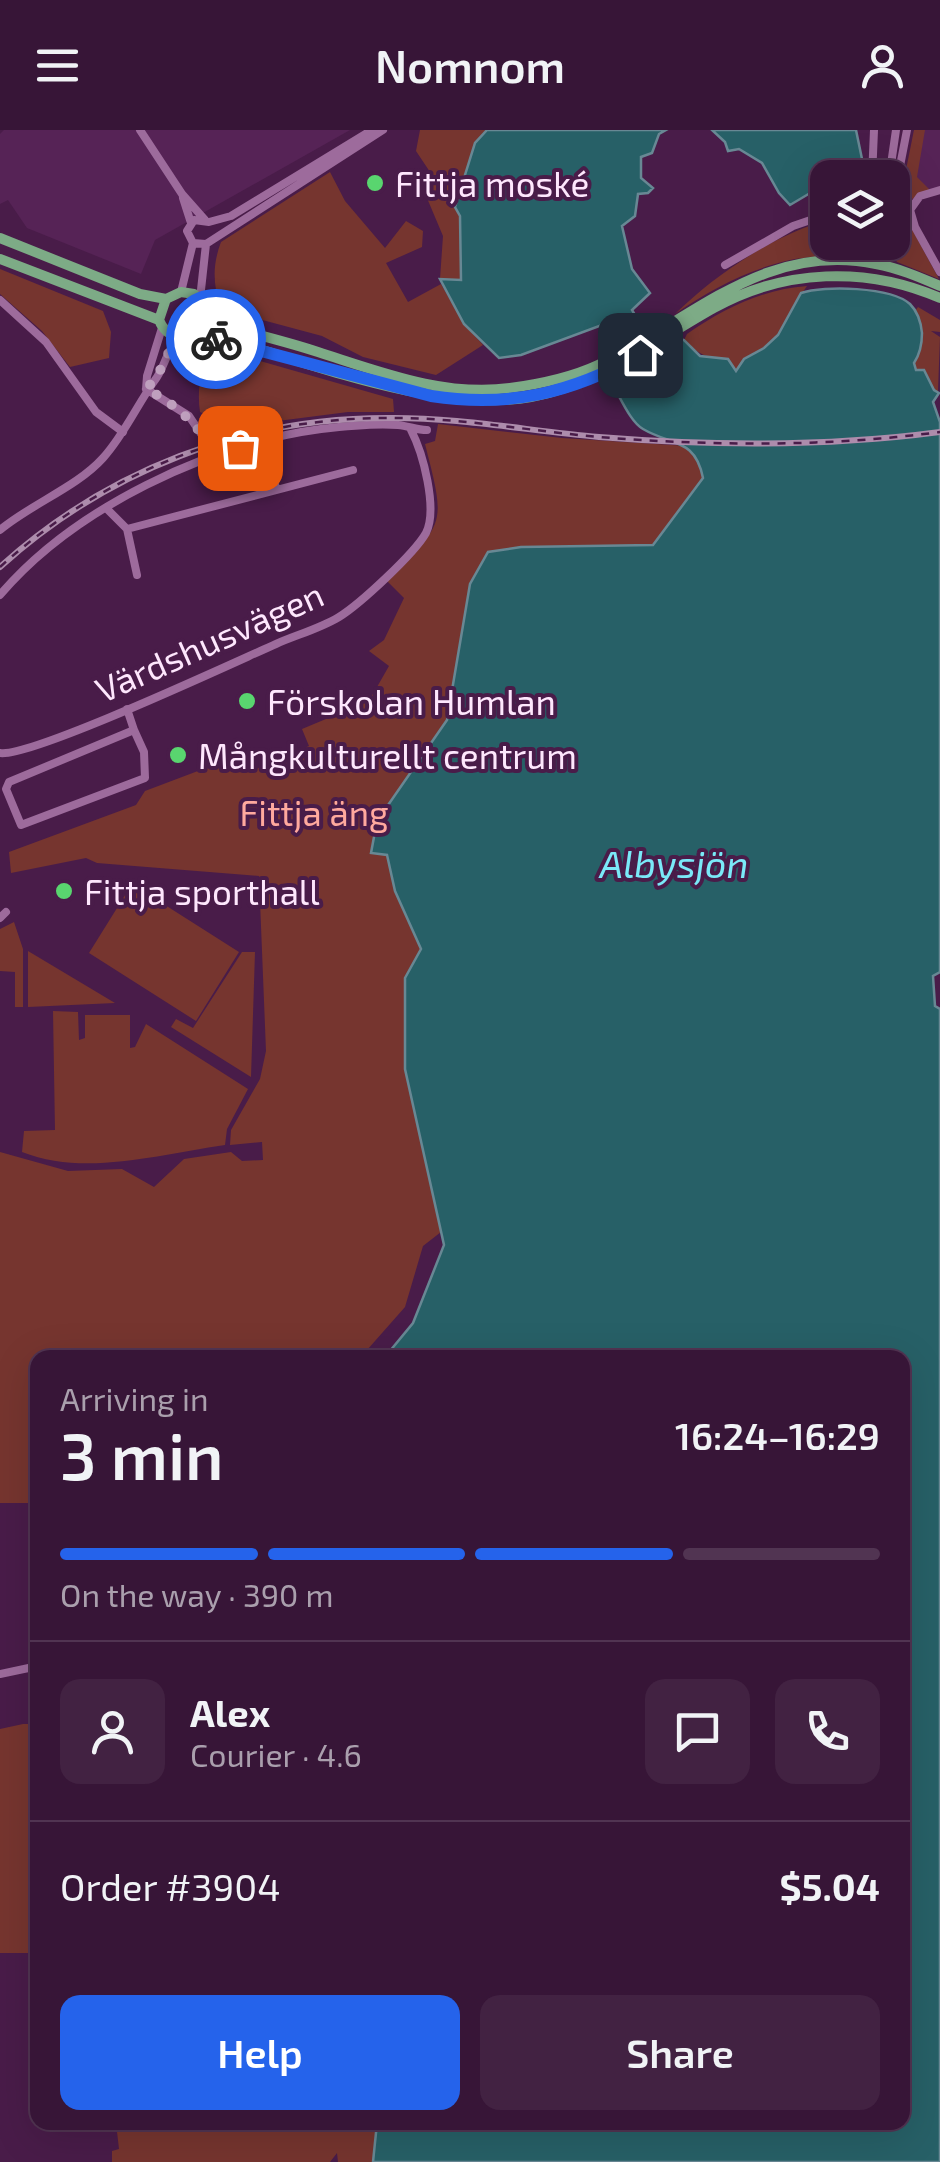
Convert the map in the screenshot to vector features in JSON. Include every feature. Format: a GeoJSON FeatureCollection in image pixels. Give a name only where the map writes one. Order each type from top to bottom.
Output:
{"type":"FeatureCollection","features":[{"type":"Feature","properties":{"kind":"main road"},"geometry":{"type":"LineString","coordinates":[[0,238],[112,284],[166,299]]}},
{"type":"Feature","properties":{"kind":"main road"},"geometry":{"type":"LineString","coordinates":[[0,259],[160,324],[179,340],[196,336],[229,340],[431,396],[459,400],[530,397],[600,371],[676,326],[764,287],[814,277],[874,278],[940,286]]}},
{"type":"Feature","properties":{"kind":"main road"},"geometry":{"type":"LineString","coordinates":[[676,326],[714,295],[759,275],[803,264],[877,264],[921,284],[940,298]]}},
{"type":"Feature","properties":{"kind":"main road"},"geometry":{"type":"LineString","coordinates":[[874,278],[877,264]]}},
{"type":"Feature","properties":{"kind":"main road"},"geometry":{"type":"LineString","coordinates":[[160,324],[161,306],[181,292],[200,299],[207,319],[216,324],[402,379],[460,390],[488,391],[600,371]]}},
{"type":"Feature","properties":{"kind":"main road"},"geometry":{"type":"LineString","coordinates":[[196,336],[207,319]]}},
{"type":"Feature","properties":{"kind":"street"},"geometry":{"type":"LineString","coordinates":[[140,130],[182,194],[213,230],[200,299]]}},
{"type":"Feature","properties":{"kind":"street"},"geometry":{"type":"LineString","coordinates":[[191,223],[230,216],[372,130]]}},
{"type":"Feature","properties":{"kind":"street"},"geometry":{"type":"LineString","coordinates":[[193,243],[209,241],[383,130]]}},
{"type":"Feature","properties":{"kind":"street"},"geometry":{"type":"LineString","coordinates":[[873,160],[874,130]]}},
{"type":"Feature","properties":{"kind":"street"},"geometry":{"type":"LineString","coordinates":[[892,160],[896,130]]}},
{"type":"Feature","properties":{"kind":"street"},"geometry":{"type":"LineString","coordinates":[[901,160],[907,130]]}},
{"type":"Feature","properties":{"kind":"street"},"geometry":{"type":"LineString","coordinates":[[940,190],[920,196],[910,210],[940,272]]}},
{"type":"Feature","properties":{"kind":"street"},"geometry":{"type":"LineString","coordinates":[[181,292],[193,243],[188,236],[191,223],[182,194]]}},
{"type":"Feature","properties":{"kind":"street"},"geometry":{"type":"LineString","coordinates":[[726,265],[792,226],[810,220]]}},
{"type":"Feature","properties":{"kind":"street"},"geometry":{"type":"LineString","coordinates":[[877,260],[877,264]]}},
{"type":"Feature","properties":{"kind":"street"},"geometry":{"type":"LineString","coordinates":[[877,264],[878,260]]}},
{"type":"Feature","properties":{"kind":"street"},"geometry":{"type":"LineString","coordinates":[[0,300],[46,342],[96,412],[123,432]]}},
{"type":"Feature","properties":{"kind":"street"},"geometry":{"type":"LineString","coordinates":[[146,389],[160,324]]}},
{"type":"Feature","properties":{"kind":"street"},"geometry":{"type":"LineString","coordinates":[[0,530],[30,506],[88,472],[123,432],[179,340]]}},
{"type":"Feature","properties":{"kind":"street"},"geometry":{"type":"LineString","coordinates":[[146,389],[189,416],[216,456]]}},
{"type":"Feature","properties":{"kind":"street"},"geometry":{"type":"LineString","coordinates":[[0,594],[40,554],[106,508],[216,456],[323,429],[399,425],[427,430]]}},
{"type":"Feature","properties":{"kind":"street","name":"Värdshusvägen"},"geometry":{"type":"LineString","coordinates":[[0,753],[33,746],[126,709],[329,623],[354,606],[418,544],[431,519],[425,474],[411,430]]}},
{"type":"Feature","properties":{"kind":"street"},"geometry":{"type":"LineString","coordinates":[[264,441],[276,488]]}},
{"type":"Feature","properties":{"kind":"street"},"geometry":{"type":"LineString","coordinates":[[127,529],[353,470]]}},
{"type":"Feature","properties":{"kind":"street"},"geometry":{"type":"LineString","coordinates":[[106,508],[127,529],[137,575]]}},
{"type":"Feature","properties":{"kind":"street"},"geometry":{"type":"LineString","coordinates":[[126,709],[144,752],[145,778],[24,825],[17,820],[6,789],[8,782],[134,730]]}},
{"type":"Feature","properties":{"kind":"street"},"geometry":{"type":"LineString","coordinates":[[0,1674],[30,1668]]}},
{"type":"Feature","properties":{"kind":"shaded area"},"geometry":{"type":"Polygon","coordinates":[[[4,130],[350,130],[155,240],[141,274],[27,228],[8,200],[0,204],[0,134],[4,130]]]}},
{"type":"Feature","properties":{"kind":"shaded area"},"geometry":{"type":"Polygon","coordinates":[[[914,130],[940,130],[940,187],[910,200],[909,160],[914,130]]]}},
{"type":"Feature","properties":{"kind":"green space"},"geometry":{"type":"Polygon","coordinates":[[[420,130],[487,130],[477,145],[465,181],[461,281],[440,279],[443,236],[424,191],[430,172],[416,151],[420,130]]]}},
{"type":"Feature","properties":{"kind":"green space"},"geometry":{"type":"Polygon","coordinates":[[[914,130],[925,130],[917,177],[930,190],[910,200],[910,160],[914,130]]]}},
{"type":"Feature","properties":{"kind":"green space"},"geometry":{"type":"Polygon","coordinates":[[[330,172],[345,201],[385,248],[406,221],[423,231],[422,247],[386,263],[408,302],[441,284],[464,324],[483,345],[436,375],[363,357],[322,336],[221,309],[215,276],[221,242],[330,172]]]}},
{"type":"Feature","properties":{"kind":"green space"},"geometry":{"type":"Polygon","coordinates":[[[910,225],[939,279],[897,262],[910,260],[910,225]]]}},
{"type":"Feature","properties":{"kind":"green space"},"geometry":{"type":"Polygon","coordinates":[[[810,226],[810,258],[774,264],[744,275],[675,314],[746,258],[810,226]]]}},
{"type":"Feature","properties":{"kind":"green space"},"geometry":{"type":"Polygon","coordinates":[[[0,269],[103,311],[111,332],[109,358],[70,367],[42,331],[0,294],[0,269]]]}},
{"type":"Feature","properties":{"kind":"green space"},"geometry":{"type":"Polygon","coordinates":[[[807,286],[777,336],[740,370],[697,351],[684,340],[701,325],[744,302],[775,291],[807,286]]]}},
{"type":"Feature","properties":{"kind":"green space"},"geometry":{"type":"Polygon","coordinates":[[[918,307],[940,320],[940,332],[931,331],[940,337],[938,391],[916,371],[914,363],[920,345],[915,311],[918,307]]]}},
{"type":"Feature","properties":{"kind":"green space"},"geometry":{"type":"Polygon","coordinates":[[[218,349],[393,399],[394,412],[348,412],[262,423],[249,416],[241,426],[233,419],[216,419],[200,412],[199,397],[206,358],[209,351],[218,349]]]}},
{"type":"Feature","properties":{"kind":"green space","name":"Fittja äng"},"geometry":{"type":"Polygon","coordinates":[[[438,424],[562,438],[687,446],[700,461],[704,478],[654,545],[521,547],[488,552],[470,584],[447,720],[377,821],[372,852],[387,855],[421,950],[405,1069],[441,1232],[423,1246],[405,1307],[367,1350],[30,1350],[30,1503],[0,1503],[0,1152],[68,1171],[122,1169],[154,1187],[184,1159],[231,1152],[242,1161],[263,1160],[262,1142],[230,1145],[231,1130],[260,1079],[266,1051],[259,876],[97,863],[86,858],[11,873],[9,852],[136,805],[145,791],[227,760],[229,765],[244,760],[249,772],[309,746],[302,729],[369,701],[389,666],[369,651],[384,640],[404,598],[386,580],[420,546],[436,521],[436,492],[425,444],[435,441],[438,424]]]}},
{"type":"Feature","properties":{"kind":"green space"},"geometry":{"type":"Polygon","coordinates":[[[132,884],[239,952],[196,1021],[89,953],[132,884]]]}},
{"type":"Feature","properties":{"kind":"green space"},"geometry":{"type":"Polygon","coordinates":[[[14,922],[23,949],[23,1007],[15,1007],[15,972],[0,971],[0,929],[14,922]]]}},
{"type":"Feature","properties":{"kind":"green space"},"geometry":{"type":"Polygon","coordinates":[[[28,951],[115,1003],[28,1007],[28,951]]]}},
{"type":"Feature","properties":{"kind":"green space"},"geometry":{"type":"Polygon","coordinates":[[[242,952],[255,952],[251,1077],[171,1027],[176,1019],[193,1028],[242,952]]]}},
{"type":"Feature","properties":{"kind":"green space"},"geometry":{"type":"Polygon","coordinates":[[[53,1011],[78,1012],[79,1040],[85,1038],[85,1015],[130,1015],[130,1048],[135,1047],[146,1024],[248,1089],[227,1129],[225,1145],[97,1163],[71,1163],[22,1152],[24,1131],[55,1130],[53,1011]]]}},
{"type":"Feature","properties":{"kind":"green space"},"geometry":{"type":"Polygon","coordinates":[[[30,1724],[30,1953],[0,1953],[0,1729],[30,1724]]]}},
{"type":"Feature","properties":{"kind":"green space"},"geometry":{"type":"Polygon","coordinates":[[[117,2130],[376,2130],[373,2162],[338,2162],[337,2153],[330,2162],[112,2162],[112,2151],[119,2149],[117,2130]]]}},
{"type":"Feature","properties":{"kind":"water","name":"Albysjön"},"geometry":{"type":"Polygon","coordinates":[[[487,130],[666,130],[659,134],[652,153],[641,157],[641,178],[653,188],[638,194],[635,216],[622,226],[632,269],[650,293],[632,310],[642,327],[684,340],[700,356],[728,359],[736,371],[744,359],[778,335],[801,293],[841,288],[888,294],[910,304],[917,314],[922,337],[914,363],[916,370],[924,370],[939,393],[933,402],[940,422],[940,972],[933,976],[935,1006],[940,1009],[940,2162],[373,2162],[376,2130],[910,2130],[910,1350],[391,1350],[413,1323],[444,1245],[405,1069],[405,978],[421,949],[395,891],[387,855],[371,853],[377,821],[447,720],[470,584],[488,552],[521,547],[653,545],[703,478],[688,449],[643,429],[615,389],[626,337],[619,327],[615,329],[610,322],[521,355],[499,358],[464,324],[440,279],[461,280],[460,216],[455,207],[475,143],[487,130]]]}},
{"type":"Feature","properties":{"kind":"water"},"geometry":{"type":"Polygon","coordinates":[[[712,130],[856,130],[862,159],[810,160],[810,193],[790,205],[762,163],[739,149],[728,151],[725,142],[712,130]]]}},
{"type":"Feature","properties":{"kind":"railway"},"geometry":{"type":"LineString","coordinates":[[0,567],[41,533],[132,477],[229,440],[333,420],[414,418],[599,437],[727,443],[812,443],[940,432]]}},
{"type":"Feature","properties":{"kind":"way so far"},"geometry":{"type":"LineString","coordinates":[[216,339],[196,336],[179,340],[172,346],[156,380],[146,389],[189,416],[216,456],[240,448]]}},
{"type":"Feature","properties":{"kind":"place","name":"Fittja moské"},"geometry":{"type":"Point","coordinates":[375,183]}},
{"type":"Feature","properties":{"kind":"place","name":"Förskolan Humlan"},"geometry":{"type":"Point","coordinates":[247,701]}},
{"type":"Feature","properties":{"kind":"place","name":"Mångkulturellt centrum"},"geometry":{"type":"Point","coordinates":[178,755]}},
{"type":"Feature","properties":{"kind":"place","name":"Fittja sporthall"},"geometry":{"type":"Point","coordinates":[64,891]}},
{"type":"Feature","properties":{"kind":"route"},"geometry":{"type":"LineString","coordinates":[[216,339],[459,400],[530,397],[577,386],[640,355]]}}]}
